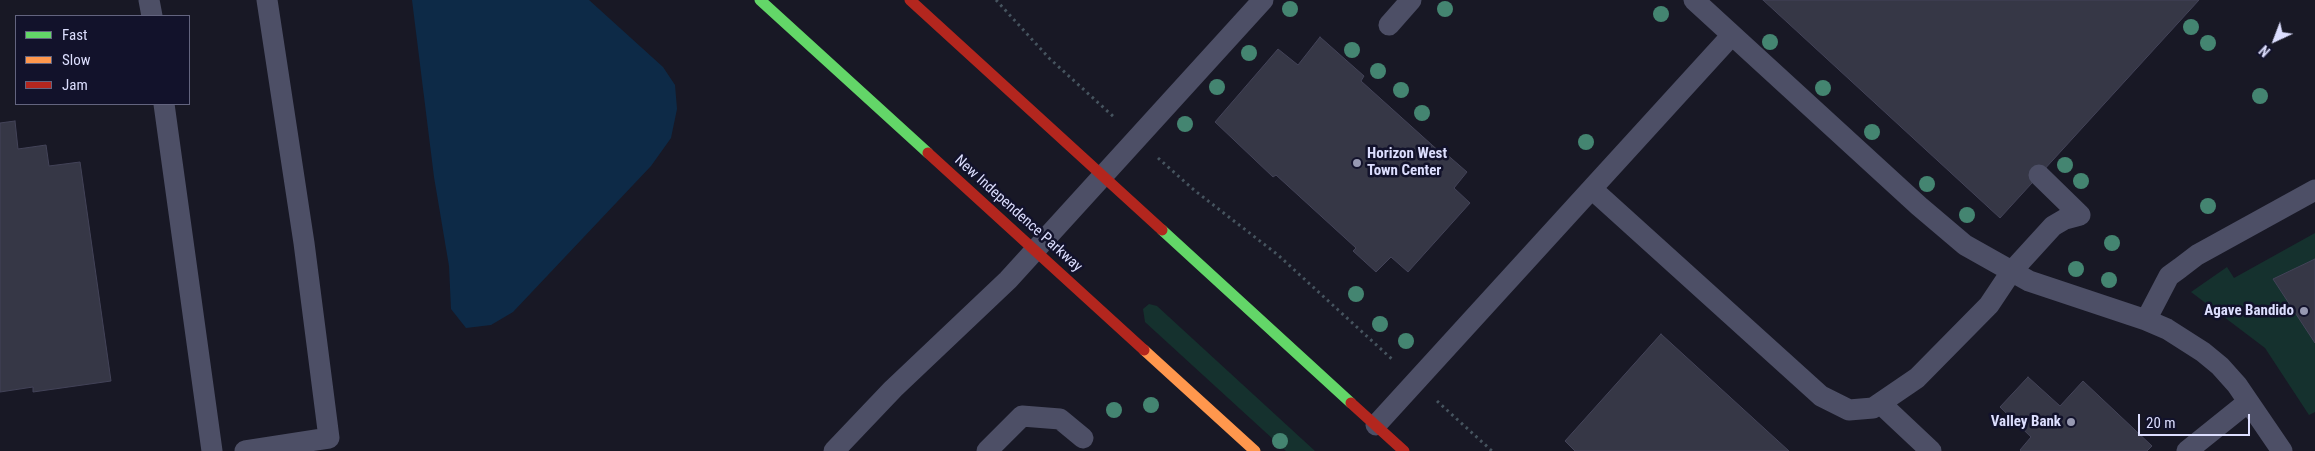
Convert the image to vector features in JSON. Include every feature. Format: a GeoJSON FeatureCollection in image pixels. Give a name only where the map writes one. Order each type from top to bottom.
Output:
{"type":"FeatureCollection","features":[{"type":"Feature","properties":{"kind":"street","name":"New Independence Parkway"},"geometry":{"type":"LineString","coordinates":[[760,0],[1254,451]]}},
{"type":"Feature","properties":{"kind":"street"},"geometry":{"type":"LineString","coordinates":[[910,0],[1404,451]]}},
{"type":"Feature","properties":{"kind":"lane"},"geometry":{"type":"LineString","coordinates":[[149,0],[152,15]]}},
{"type":"Feature","properties":{"kind":"lane"},"geometry":{"type":"LineString","coordinates":[[245,451],[329,438],[304,244],[267,0]]}},
{"type":"Feature","properties":{"kind":"lane"},"geometry":{"type":"LineString","coordinates":[[834,451],[893,389],[1008,280],[1104,177],[1263,0]]}},
{"type":"Feature","properties":{"kind":"lane"},"geometry":{"type":"LineString","coordinates":[[1389,25],[1411,0]]}},
{"type":"Feature","properties":{"kind":"lane"},"geometry":{"type":"LineString","coordinates":[[1694,0],[1965,245],[2011,272],[2050,290],[2146,320],[2167,329],[2203,352],[2220,366],[2282,451]]}},
{"type":"Feature","properties":{"kind":"lane"},"geometry":{"type":"LineString","coordinates":[[1376,425],[1732,35]]}},
{"type":"Feature","properties":{"kind":"lane"},"geometry":{"type":"LineString","coordinates":[[164,105],[212,451]]}},
{"type":"Feature","properties":{"kind":"lane"},"geometry":{"type":"LineString","coordinates":[[1592,189],[1821,396],[1849,410],[1873,408],[1917,378],[1989,305],[2011,272],[2053,226],[2065,219],[2080,215],[2039,176]]}},
{"type":"Feature","properties":{"kind":"lane"},"geometry":{"type":"LineString","coordinates":[[2146,320],[2161,289],[2175,272],[2197,255],[2315,190]]}},
{"type":"Feature","properties":{"kind":"lane"},"geometry":{"type":"LineString","coordinates":[[2187,451],[2248,402]]}},
{"type":"Feature","properties":{"kind":"lane"},"geometry":{"type":"LineString","coordinates":[[1880,403],[1932,451]]}},
{"type":"Feature","properties":{"kind":"lane"},"geometry":{"type":"LineString","coordinates":[[987,451],[1022,416],[1060,419],[1083,438]]}},
{"type":"Feature","properties":{"kind":"path"},"geometry":{"type":"LineString","coordinates":[[996,0],[1049,58],[1194,190],[1278,255],[1492,451]]}},
{"type":"Feature","properties":{"kind":"green space"},"geometry":{"type":"Polygon","coordinates":[[[2315,233],[2315,412],[2309,415],[2265,348],[2191,292],[2227,267],[2234,278],[2315,233]]]}},
{"type":"Feature","properties":{"kind":"green space"},"geometry":{"type":"Polygon","coordinates":[[[1149,304],[1157,306],[1315,451],[1286,451],[1145,322],[1143,309],[1149,304]]]}},
{"type":"Feature","properties":{"kind":"water"},"geometry":{"type":"Polygon","coordinates":[[[412,0],[589,0],[663,67],[675,85],[677,109],[671,138],[651,166],[513,312],[491,325],[466,328],[451,309],[449,266],[434,177],[412,0]]]}},
{"type":"Feature","properties":{"kind":"building"},"geometry":{"type":"Polygon","coordinates":[[[1763,0],[2199,0],[2000,218],[1763,0]]]}},
{"type":"Feature","properties":{"kind":"building","name":"Horizon West Town Center"},"geometry":{"type":"Polygon","coordinates":[[[1320,37],[1364,76],[1361,81],[1442,154],[1444,152],[1467,172],[1454,188],[1470,203],[1408,272],[1391,257],[1376,272],[1353,251],[1356,248],[1276,175],[1273,177],[1215,122],[1278,49],[1298,65],[1320,37]]]}},
{"type":"Feature","properties":{"kind":"building"},"geometry":{"type":"Polygon","coordinates":[[[15,121],[18,149],[46,145],[49,166],[80,162],[111,381],[33,392],[33,387],[0,392],[0,123],[15,121]]]}},
{"type":"Feature","properties":{"kind":"building","name":"Agave Bandido"},"geometry":{"type":"Polygon","coordinates":[[[2315,259],[2315,343],[2273,279],[2315,259]]]}},
{"type":"Feature","properties":{"kind":"building"},"geometry":{"type":"Polygon","coordinates":[[[1661,334],[1789,451],[1575,451],[1565,441],[1661,334]]]}},
{"type":"Feature","properties":{"kind":"building","name":"Valley Bank"},"geometry":{"type":"Polygon","coordinates":[[[2028,377],[2060,406],[2083,381],[2152,446],[2147,451],[2021,451],[2031,437],[2000,407],[2028,377]]]}},
{"type":"Feature","properties":{"kind":"traffic: fast"},"geometry":{"type":"LineString","coordinates":[[760,0],[928,153]]}},
{"type":"Feature","properties":{"kind":"traffic: fast"},"geometry":{"type":"LineString","coordinates":[[1162,230],[1351,403]]}},
{"type":"Feature","properties":{"kind":"traffic: slow"},"geometry":{"type":"LineString","coordinates":[[1144,350],[1255,451]]}},
{"type":"Feature","properties":{"kind":"traffic: jam"},"geometry":{"type":"LineString","coordinates":[[910,0],[1162,230]]}},
{"type":"Feature","properties":{"kind":"traffic: jam"},"geometry":{"type":"LineString","coordinates":[[928,153],[1144,350]]}},
{"type":"Feature","properties":{"kind":"traffic: jam"},"geometry":{"type":"LineString","coordinates":[[1351,403],[1404,451]]}},
{"type":"Feature","properties":{"kind":"place","name":"Horizon West Town Center"},"geometry":{"type":"Point","coordinates":[1357,163]}},
{"type":"Feature","properties":{"kind":"place","name":"Agave Bandido"},"geometry":{"type":"Point","coordinates":[2304,311]}},
{"type":"Feature","properties":{"kind":"place","name":"Valley Bank"},"geometry":{"type":"Point","coordinates":[2071,422]}}]}
